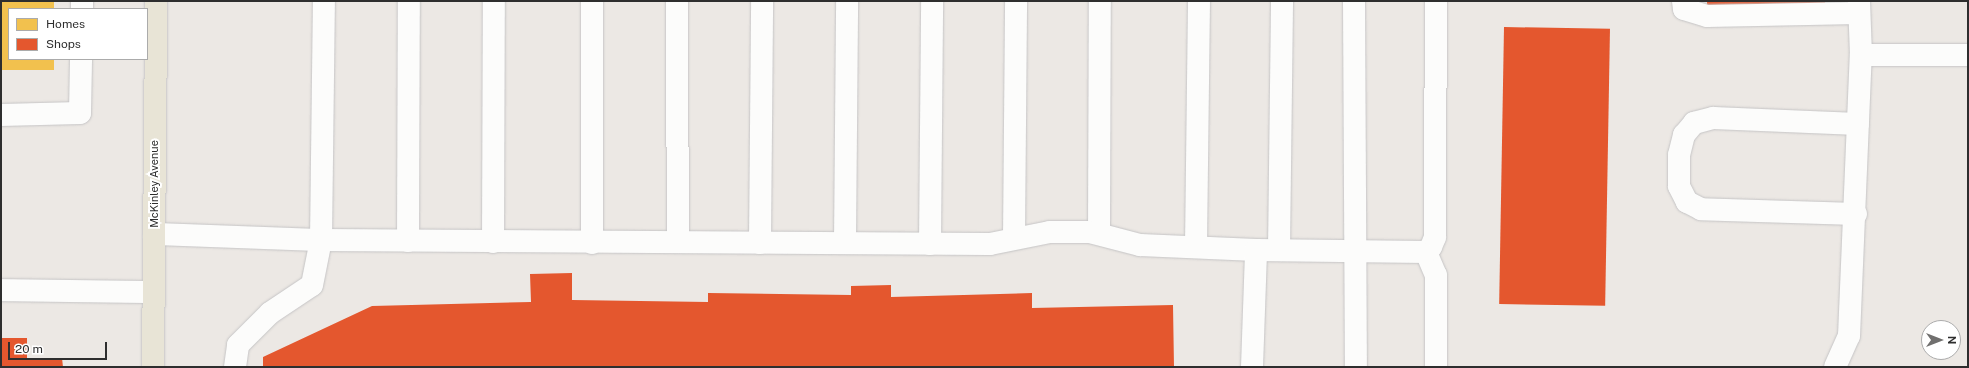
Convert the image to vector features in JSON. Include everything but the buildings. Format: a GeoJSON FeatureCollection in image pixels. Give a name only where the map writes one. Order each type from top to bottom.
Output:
{"type":"FeatureCollection","features":[{"type":"Feature","properties":{"kind":"main road","name":"McKinley Avenue"},"geometry":{"type":"LineString","coordinates":[[153,367],[156,1]]}},
{"type":"Feature","properties":{"kind":"lane"},"geometry":{"type":"LineString","coordinates":[[235,367],[238,345],[270,313],[312,285],[321,240],[324,1]]}},
{"type":"Feature","properties":{"kind":"lane"},"geometry":{"type":"LineString","coordinates":[[408,241],[409,1]]}},
{"type":"Feature","properties":{"kind":"lane"},"geometry":{"type":"LineString","coordinates":[[492,242],[494,1]]}},
{"type":"Feature","properties":{"kind":"lane"},"geometry":{"type":"LineString","coordinates":[[592,1],[592,242]]}},
{"type":"Feature","properties":{"kind":"lane"},"geometry":{"type":"LineString","coordinates":[[677,1],[678,242]]}},
{"type":"Feature","properties":{"kind":"lane"},"geometry":{"type":"LineString","coordinates":[[760,242],[762,1]]}},
{"type":"Feature","properties":{"kind":"lane"},"geometry":{"type":"LineString","coordinates":[[845,243],[847,1]]}},
{"type":"Feature","properties":{"kind":"lane"},"geometry":{"type":"LineString","coordinates":[[930,244],[932,1]]}},
{"type":"Feature","properties":{"kind":"lane"},"geometry":{"type":"LineString","coordinates":[[1014,238],[1016,1]]}},
{"type":"Feature","properties":{"kind":"lane"},"geometry":{"type":"LineString","coordinates":[[1098,232],[1100,1]]}},
{"type":"Feature","properties":{"kind":"lane"},"geometry":{"type":"LineString","coordinates":[[1196,246],[1199,1]]}},
{"type":"Feature","properties":{"kind":"lane"},"geometry":{"type":"LineString","coordinates":[[1279,250],[1282,1]]}},
{"type":"Feature","properties":{"kind":"lane"},"geometry":{"type":"LineString","coordinates":[[1354,1],[1356,367]]}},
{"type":"Feature","properties":{"kind":"lane"},"geometry":{"type":"LineString","coordinates":[[1426,252],[1434,237],[1436,1]]}},
{"type":"Feature","properties":{"kind":"lane"},"geometry":{"type":"LineString","coordinates":[[1683,1],[1684,9],[1707,16],[1859,7],[1861,55],[1856,214],[1849,336],[1835,367]]}},
{"type":"Feature","properties":{"kind":"lane"},"geometry":{"type":"LineString","coordinates":[[1861,55],[1968,55]]}},
{"type":"Feature","properties":{"kind":"lane"},"geometry":{"type":"LineString","coordinates":[[1,115],[80,113],[81,60]]}},
{"type":"Feature","properties":{"kind":"lane"},"geometry":{"type":"LineString","coordinates":[[1856,214],[1701,209],[1688,202],[1679,186],[1679,155],[1684,135],[1694,123],[1713,118],[1858,124]]}},
{"type":"Feature","properties":{"kind":"lane"},"geometry":{"type":"LineString","coordinates":[[154,234],[321,240],[990,244],[1050,232],[1098,232],[1140,245],[1196,246],[1256,250],[1426,252]]}},
{"type":"Feature","properties":{"kind":"lane"},"geometry":{"type":"LineString","coordinates":[[1252,367],[1256,250]]}},
{"type":"Feature","properties":{"kind":"lane"},"geometry":{"type":"LineString","coordinates":[[1426,252],[1436,275],[1436,367]]}},
{"type":"Feature","properties":{"kind":"lane"},"geometry":{"type":"LineString","coordinates":[[1,290],[153,292]]}}]}
